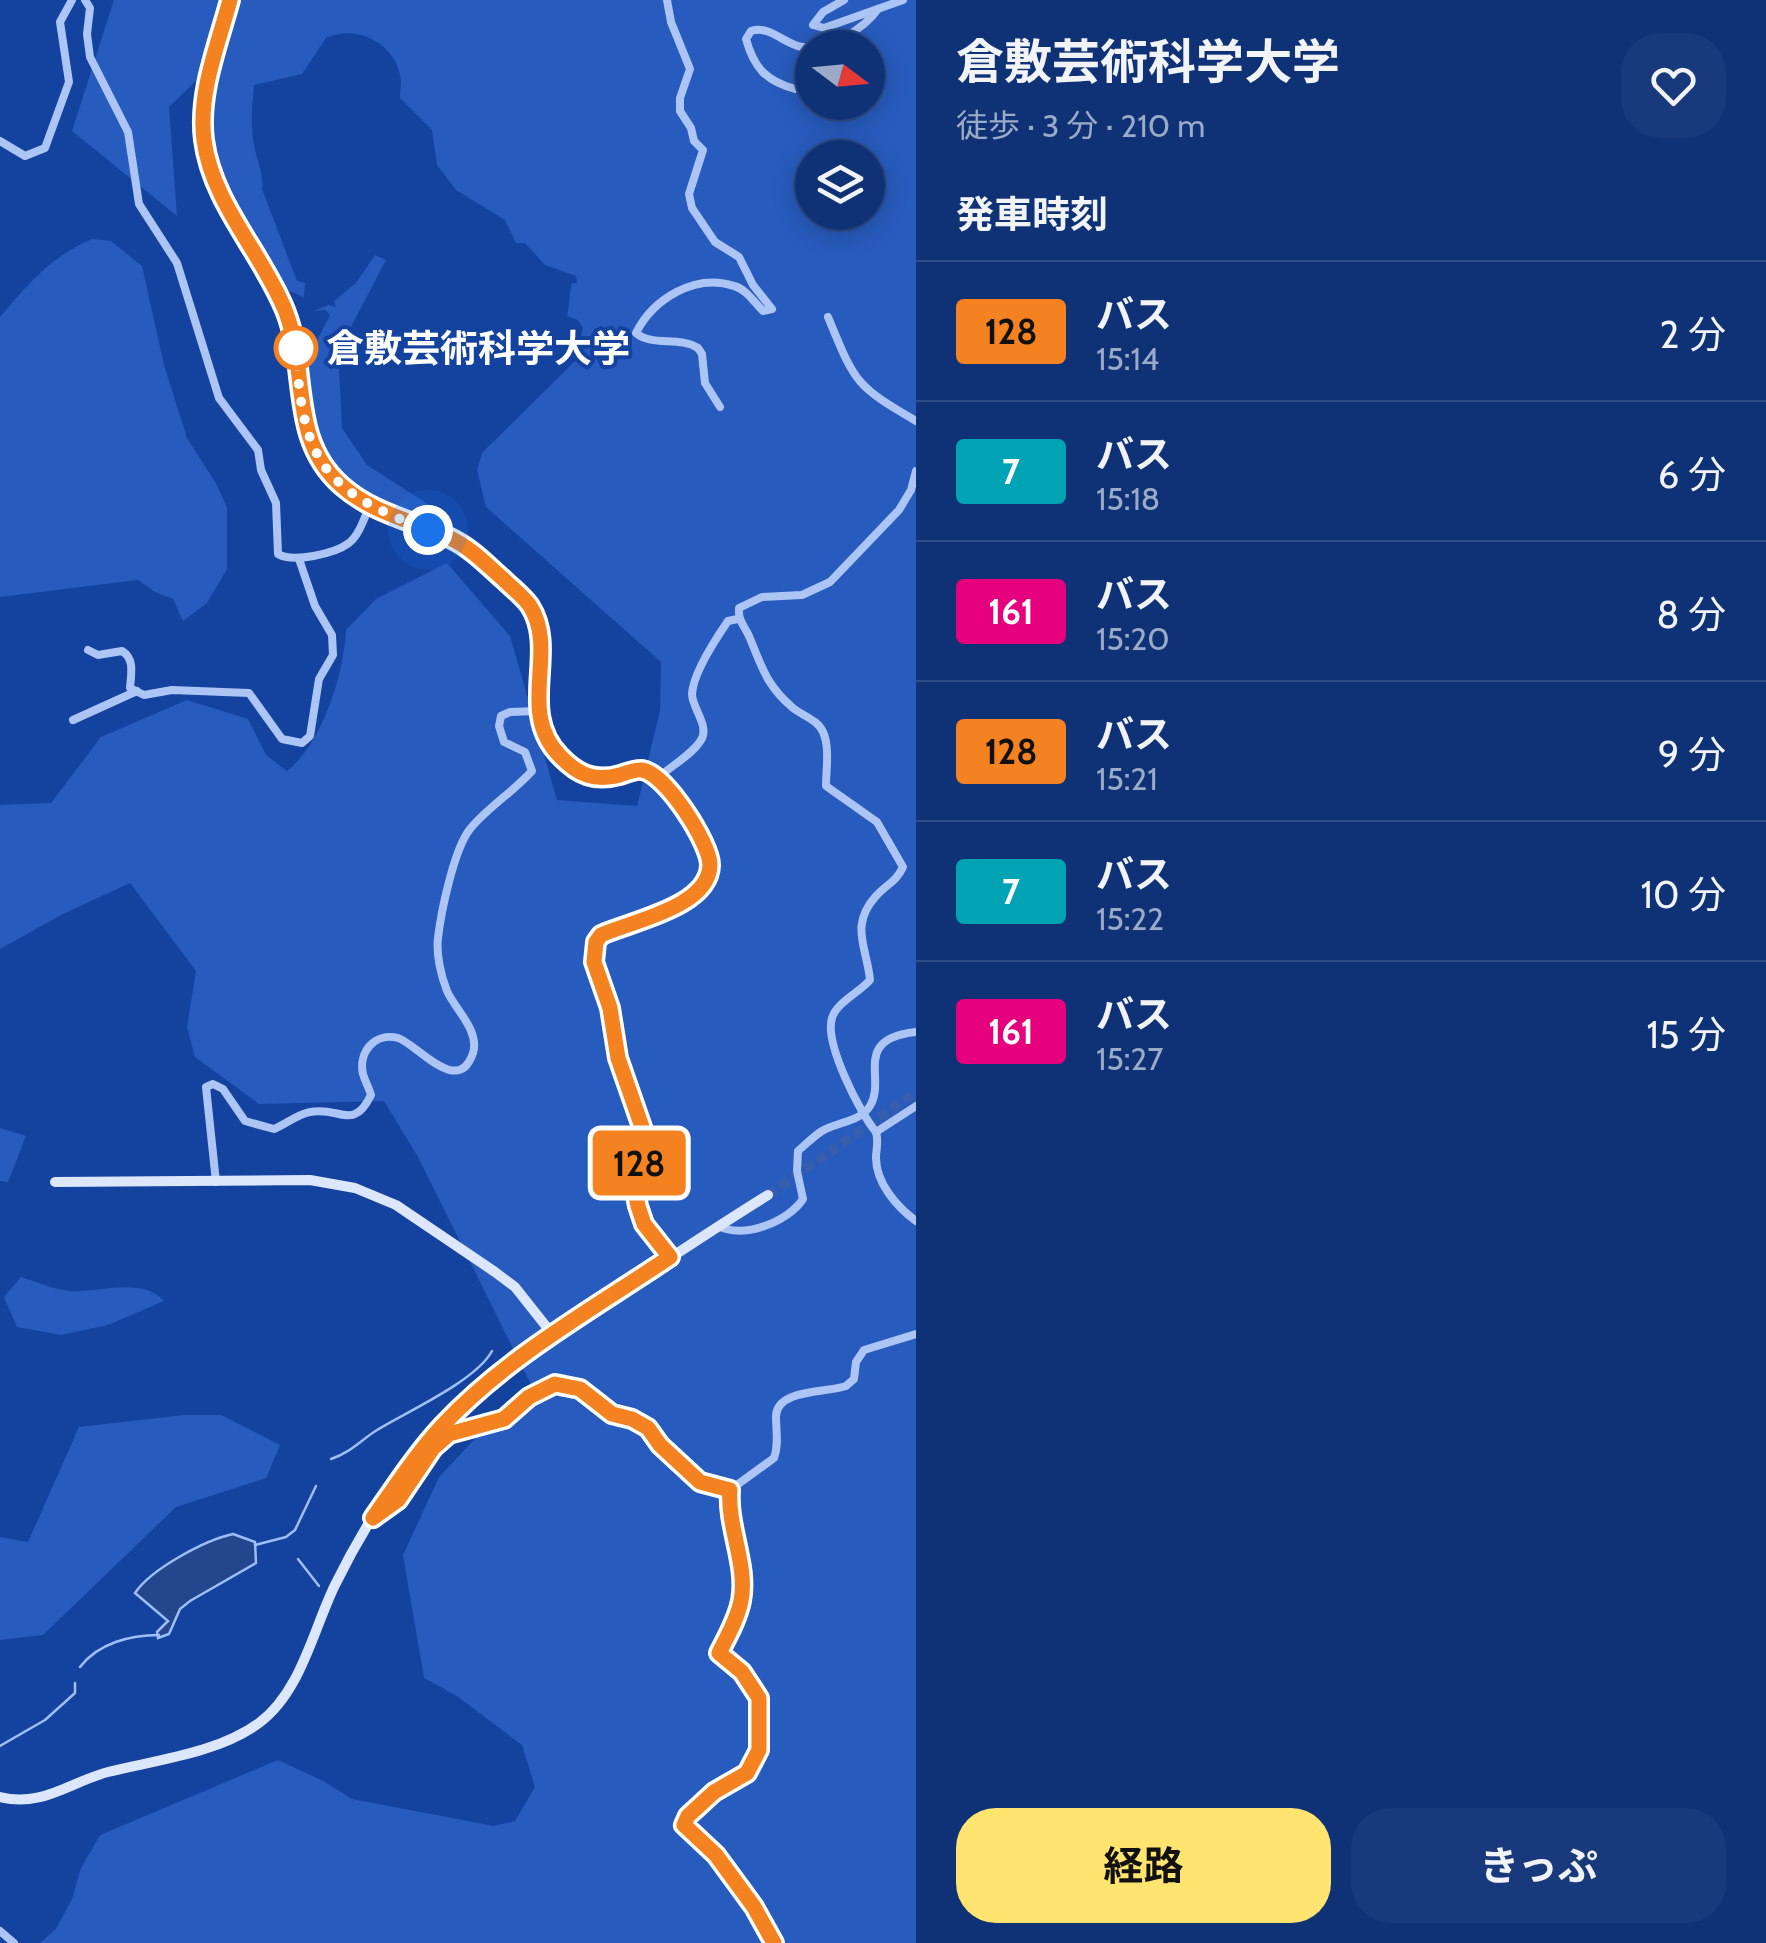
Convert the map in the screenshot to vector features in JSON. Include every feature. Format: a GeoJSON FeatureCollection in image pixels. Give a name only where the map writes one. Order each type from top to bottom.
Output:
{"type":"FeatureCollection","features":[{"type":"Feature","properties":{"kind":"street"},"geometry":{"type":"LineString","coordinates":[[0,141],[25,156],[44,148],[70,82],[60,22],[72,0]]}},
{"type":"Feature","properties":{"kind":"street"},"geometry":{"type":"LineString","coordinates":[[85,0],[90,8],[90,57],[128,132],[142,214],[178,263],[219,398],[258,450],[261,470],[276,503],[278,554],[288,560],[351,541],[369,507]]}},
{"type":"Feature","properties":{"kind":"street"},"geometry":{"type":"LineString","coordinates":[[230,0],[204,99],[207,154],[224,197],[286,312],[296,348],[304,421],[310,440],[332,477],[369,507],[450,538],[473,552],[528,602],[538,620],[538,712],[544,736],[571,766],[589,778],[641,770],[658,777],[698,835],[710,862],[707,880],[682,903],[601,935],[596,942],[594,962],[610,1008],[618,1058],[642,1127],[634,1186],[638,1206],[644,1224],[670,1257]]}},
{"type":"Feature","properties":{"kind":"street"},"geometry":{"type":"LineString","coordinates":[[667,0],[671,22],[690,69],[680,111],[703,150],[689,194],[692,208],[715,242],[739,257],[752,285],[772,308],[770,312],[763,311],[734,286],[699,282],[675,292],[642,322],[636,333],[642,339],[676,340],[698,348],[705,384],[720,407]]}},
{"type":"Feature","properties":{"kind":"street"},"geometry":{"type":"LineString","coordinates":[[844,0],[823,12],[813,25],[824,28],[903,0]]}},
{"type":"Feature","properties":{"kind":"street"},"geometry":{"type":"LineString","coordinates":[[855,30],[878,9]]}},
{"type":"Feature","properties":{"kind":"street"},"geometry":{"type":"LineString","coordinates":[[795,44],[766,31],[750,32],[746,39],[759,70],[768,79],[795,89]]}},
{"type":"Feature","properties":{"kind":"street"},"geometry":{"type":"LineString","coordinates":[[828,316],[844,359],[857,380],[871,396],[916,421]]}},
{"type":"Feature","properties":{"kind":"street"},"geometry":{"type":"LineString","coordinates":[[916,472],[899,510],[830,582],[802,595],[762,597],[738,608],[738,619],[771,684],[824,732],[826,786],[878,822],[902,866],[897,881],[872,901],[859,929],[870,980],[832,1017],[832,1037],[862,1115],[876,1132],[877,1167],[886,1188],[898,1206],[916,1220]]}},
{"type":"Feature","properties":{"kind":"street"},"geometry":{"type":"LineString","coordinates":[[88,650],[98,655],[122,651],[129,655],[130,688],[144,695],[172,690],[249,693],[282,739],[302,743],[310,736],[319,679],[333,655],[332,635],[314,606],[299,558]]}},
{"type":"Feature","properties":{"kind":"street"},"geometry":{"type":"LineString","coordinates":[[658,777],[702,739],[704,730],[692,698],[694,686],[728,621],[738,619]]}},
{"type":"Feature","properties":{"kind":"street"},"geometry":{"type":"LineString","coordinates":[[73,720],[137,691]]}},
{"type":"Feature","properties":{"kind":"street"},"geometry":{"type":"LineString","coordinates":[[216,1182],[206,1087],[213,1084],[222,1089],[245,1121],[274,1128],[307,1112],[354,1116],[364,1111],[371,1095],[363,1074],[362,1056],[371,1042],[400,1038],[438,1067],[454,1068],[469,1060],[474,1040],[448,992],[437,940],[456,852],[469,830],[532,771],[525,752],[504,742],[499,726],[501,716],[510,712],[538,712]]}},
{"type":"Feature","properties":{"kind":"street"},"geometry":{"type":"LineString","coordinates":[[718,1226],[728,1231],[769,1224],[797,1209],[803,1198],[798,1151],[824,1130],[862,1115],[872,1104],[876,1054],[886,1042],[916,1032]]}},
{"type":"Feature","properties":{"kind":"street"},"geometry":{"type":"LineString","coordinates":[[876,1132],[916,1106]]}},
{"type":"Feature","properties":{"kind":"street"},"geometry":{"type":"LineString","coordinates":[[55,1182],[310,1180],[355,1188],[396,1205],[495,1272],[514,1287],[553,1335]]}},
{"type":"Feature","properties":{"kind":"street"},"geometry":{"type":"LineString","coordinates":[[0,1797],[22,1802],[51,1796],[93,1776],[220,1743],[258,1724],[293,1682],[336,1584],[373,1518],[445,1422],[553,1335],[768,1195]]}},
{"type":"Feature","properties":{"kind":"street"},"geometry":{"type":"LineString","coordinates":[[774,1943],[754,1907],[716,1855],[684,1825],[688,1816],[714,1792],[747,1773],[759,1750],[759,1698],[742,1672],[719,1653],[741,1601],[728,1508],[730,1490],[774,1458],[779,1403],[846,1386],[854,1379],[856,1362],[864,1350],[916,1334]]}},
{"type":"Feature","properties":{"kind":"street"},"geometry":{"type":"LineString","coordinates":[[373,1518],[398,1500],[433,1448],[449,1434],[504,1419],[529,1397],[555,1384],[580,1389],[612,1414],[648,1428],[660,1445],[700,1482],[730,1490]]}},
{"type":"Feature","properties":{"kind":"street"},"geometry":{"type":"LineString","coordinates":[[0,1931],[14,1943]]}},
{"type":"Feature","properties":{"kind":"shaded area"},"geometry":{"type":"Polygon","coordinates":[[[114,0],[916,0],[916,1943],[40,1943],[56,1929],[72,1899],[81,1868],[100,1835],[278,1760],[352,1799],[494,1826],[515,1821],[535,1787],[522,1745],[457,1696],[424,1678],[403,1555],[439,1477],[487,1426],[539,1401],[418,1157],[384,1101],[259,1104],[195,1057],[187,1027],[196,971],[130,883],[0,949],[0,805],[51,803],[101,737],[187,700],[248,719],[266,755],[287,771],[311,744],[329,707],[341,667],[346,630],[376,599],[447,563],[510,636],[557,800],[637,806],[660,711],[661,662],[486,507],[477,470],[482,453],[576,360],[583,328],[578,320],[567,316],[576,276],[545,265],[525,243],[516,243],[505,220],[456,190],[437,165],[432,130],[400,98],[401,81],[393,57],[374,40],[351,33],[338,34],[326,38],[302,74],[254,85],[252,134],[262,189],[297,281],[305,283],[304,297],[284,289],[218,168],[210,117],[222,56],[169,107],[177,216],[72,131],[114,0]]]}},
{"type":"Feature","properties":{"kind":"shaded area"},"geometry":{"type":"Polygon","coordinates":[[[92,239],[111,241],[142,266],[164,365],[187,438],[227,508],[227,569],[207,603],[183,621],[173,599],[138,580],[0,597],[0,317],[52,263],[92,239]]]}},
{"type":"Feature","properties":{"kind":"shaded area"},"geometry":{"type":"Polygon","coordinates":[[[375,255],[386,260],[344,340],[339,367],[342,428],[367,465],[445,515],[444,529],[383,505],[348,482],[323,449],[311,411],[306,350],[313,348],[330,315],[325,310],[313,311],[329,305],[336,307],[334,301],[356,283],[375,255]]]}},
{"type":"Feature","properties":{"kind":"shaded area"},"geometry":{"type":"Polygon","coordinates":[[[0,1128],[26,1136],[8,1182],[0,1181],[0,1128]]]}},
{"type":"Feature","properties":{"kind":"shaded area"},"geometry":{"type":"Polygon","coordinates":[[[21,1277],[69,1291],[144,1289],[164,1301],[108,1325],[61,1335],[17,1327],[4,1297],[21,1277]]]}},
{"type":"Feature","properties":{"kind":"shaded area"},"geometry":{"type":"Polygon","coordinates":[[[184,1415],[221,1415],[280,1445],[266,1478],[176,1507],[43,1635],[0,1640],[0,1537],[28,1542],[79,1427],[184,1415]]]}},
{"type":"Feature","properties":{"kind":"shaded area"},"geometry":{"type":"Polygon","coordinates":[[[233,1534],[255,1542],[256,1563],[190,1601],[180,1609],[169,1634],[158,1638],[157,1632],[168,1621],[135,1593],[180,1557],[233,1534]]]}},
{"type":"Feature","properties":{"kind":"waterway"},"geometry":{"type":"LineString","coordinates":[[331,1459],[456,1384],[492,1351]]}},
{"type":"Feature","properties":{"kind":"waterway"},"geometry":{"type":"LineString","coordinates":[[255,1545],[286,1537],[295,1530],[316,1486]]}},
{"type":"Feature","properties":{"kind":"waterway"},"geometry":{"type":"LineString","coordinates":[[298,1559],[319,1586]]}},
{"type":"Feature","properties":{"kind":"waterway"},"geometry":{"type":"LineString","coordinates":[[80,1667],[96,1652],[116,1642],[159,1635]]}},
{"type":"Feature","properties":{"kind":"waterway"},"geometry":{"type":"LineString","coordinates":[[0,1746],[45,1720],[75,1693],[75,1683]]}},
{"type":"Feature","properties":{"kind":"tunnel"},"geometry":{"type":"LineString","coordinates":[[768,1195],[916,1092]]}},
{"type":"Feature","properties":{"kind":"bus line","name":"128"},"geometry":{"type":"LineString","coordinates":[[230,0],[204,99],[207,154],[214,178],[286,312],[296,348],[304,421],[320,459],[332,477],[369,507],[450,538],[473,552],[528,602],[538,620],[538,712],[544,736],[558,754],[589,778],[641,770],[658,777],[692,822],[710,862],[707,880],[682,903],[601,935],[596,942],[594,962],[610,1008],[618,1058],[642,1127],[634,1186],[638,1206],[644,1224],[670,1257],[553,1335],[477,1393],[432,1437],[373,1518],[398,1500],[433,1448],[449,1434],[504,1419],[529,1397],[555,1384],[580,1389],[612,1414],[648,1428],[660,1445],[700,1482],[730,1490],[728,1508],[741,1601],[719,1653],[742,1672],[759,1698],[759,1750],[747,1773],[714,1792],[688,1816],[684,1825],[716,1855],[754,1907],[774,1943]]}},
{"type":"Feature","properties":{"kind":"place","name":"倉敷芸術科学大学"},"geometry":{"type":"Point","coordinates":[296,348]}},
{"type":"Feature","properties":{"kind":"route"},"geometry":{"type":"LineString","coordinates":[[296,348],[304,421],[310,440],[332,477],[369,507],[428,530]]}}]}
